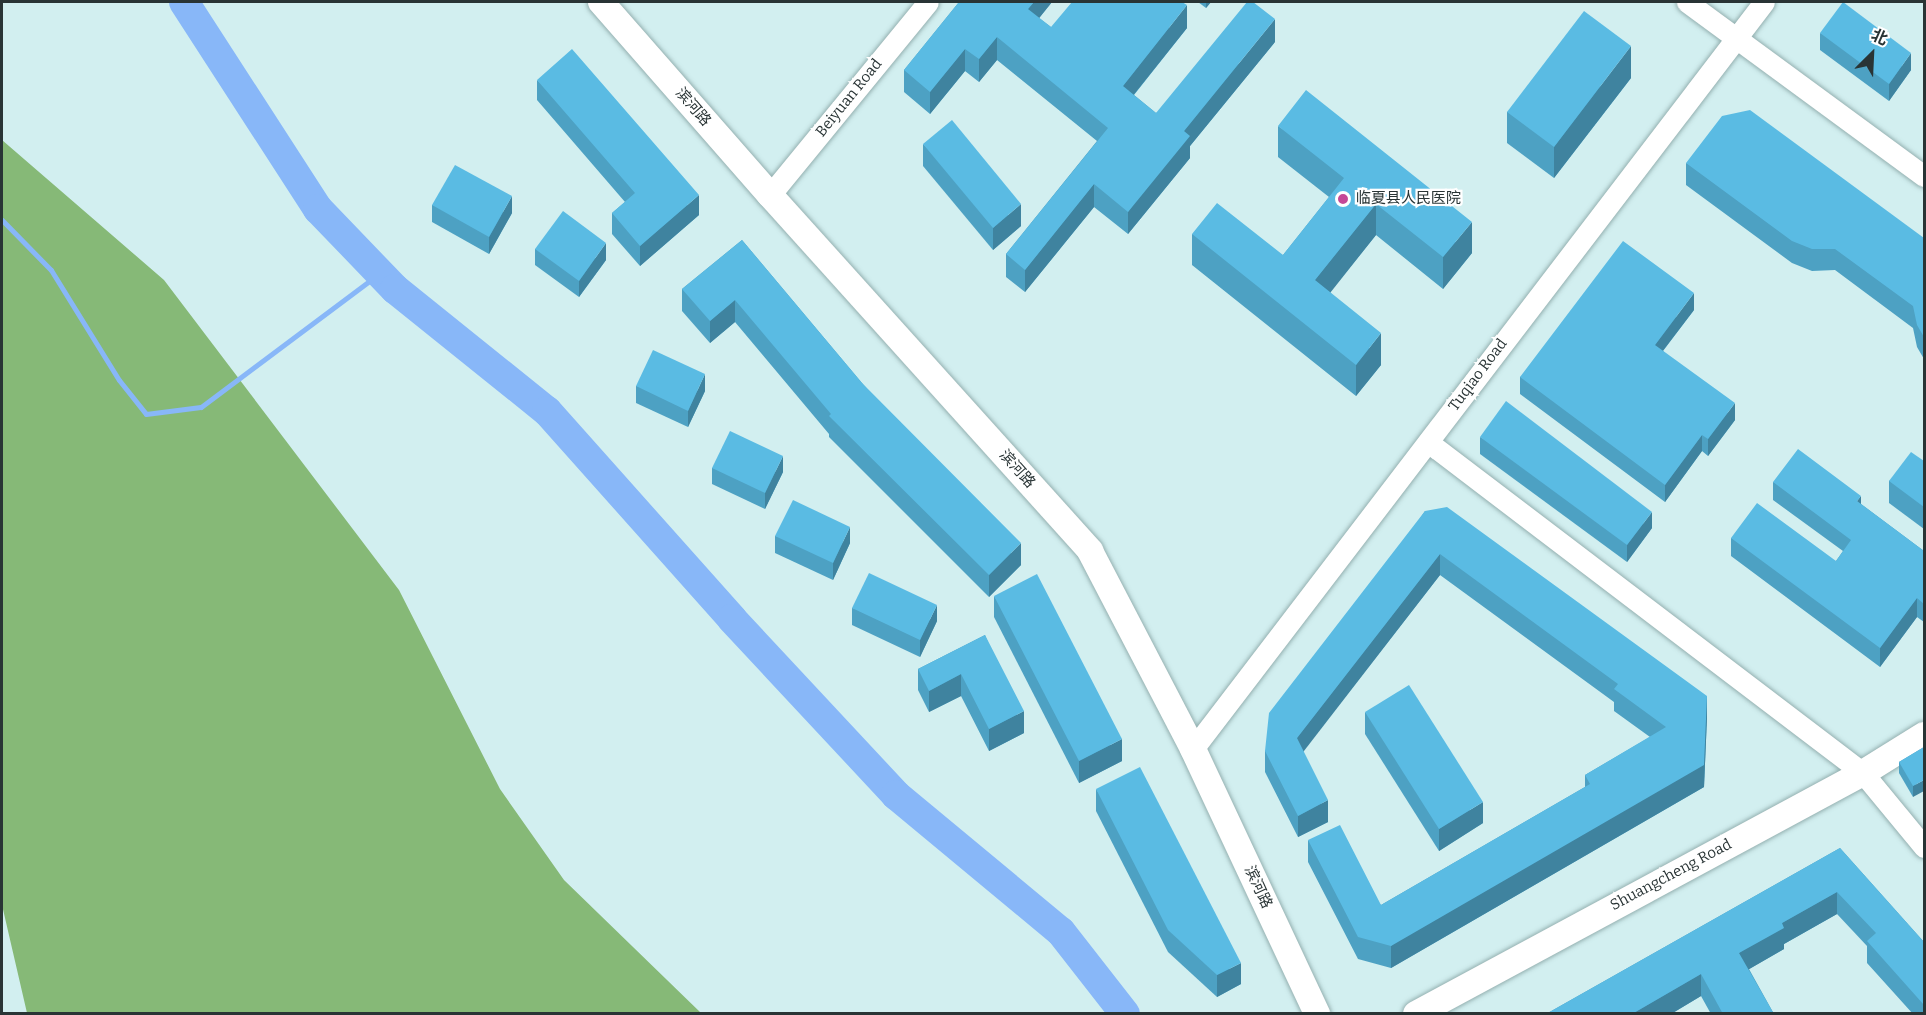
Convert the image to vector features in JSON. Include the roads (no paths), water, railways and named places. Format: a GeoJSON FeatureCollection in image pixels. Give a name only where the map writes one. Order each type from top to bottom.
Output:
{"type":"FeatureCollection","features":[{"type":"Feature","properties":{"kind":"main road","name":"滨河路"},"geometry":{"type":"LineString","coordinates":[[601,2],[770,195],[1090,551],[1193,749],[1317,1014]]}},
{"type":"Feature","properties":{"kind":"main road","name":"Shuangcheng Road"},"geometry":{"type":"LineString","coordinates":[[1416,1014],[1863,773],[1924,735]]}},
{"type":"Feature","properties":{"kind":"street","name":"Beiyuan Road"},"geometry":{"type":"LineString","coordinates":[[770,195],[927,2]]}},
{"type":"Feature","properties":{"kind":"street"},"geometry":{"type":"LineString","coordinates":[[1686,2],[1924,176]]}},
{"type":"Feature","properties":{"kind":"street","name":"Tuqiao Road"},"geometry":{"type":"LineString","coordinates":[[1193,749],[1764,2]]}},
{"type":"Feature","properties":{"kind":"street"},"geometry":{"type":"LineString","coordinates":[[1428,442],[1863,773],[1924,847]]}},
{"type":"Feature","properties":{"kind":"waterway"},"geometry":{"type":"LineString","coordinates":[[184,2],[318,209],[395,289],[547,411],[732,619],[896,795],[1061,932],[1125,1014]]}},
{"type":"Feature","properties":{"kind":"waterway"},"geometry":{"type":"LineString","coordinates":[[2,220],[51,270],[119,380],[146,414],[201,407],[380,273]]}},
{"type":"Feature","properties":{"kind":"place","name":"临夏县人民医院"},"geometry":{"type":"Point","coordinates":[1343,199]}}]}
